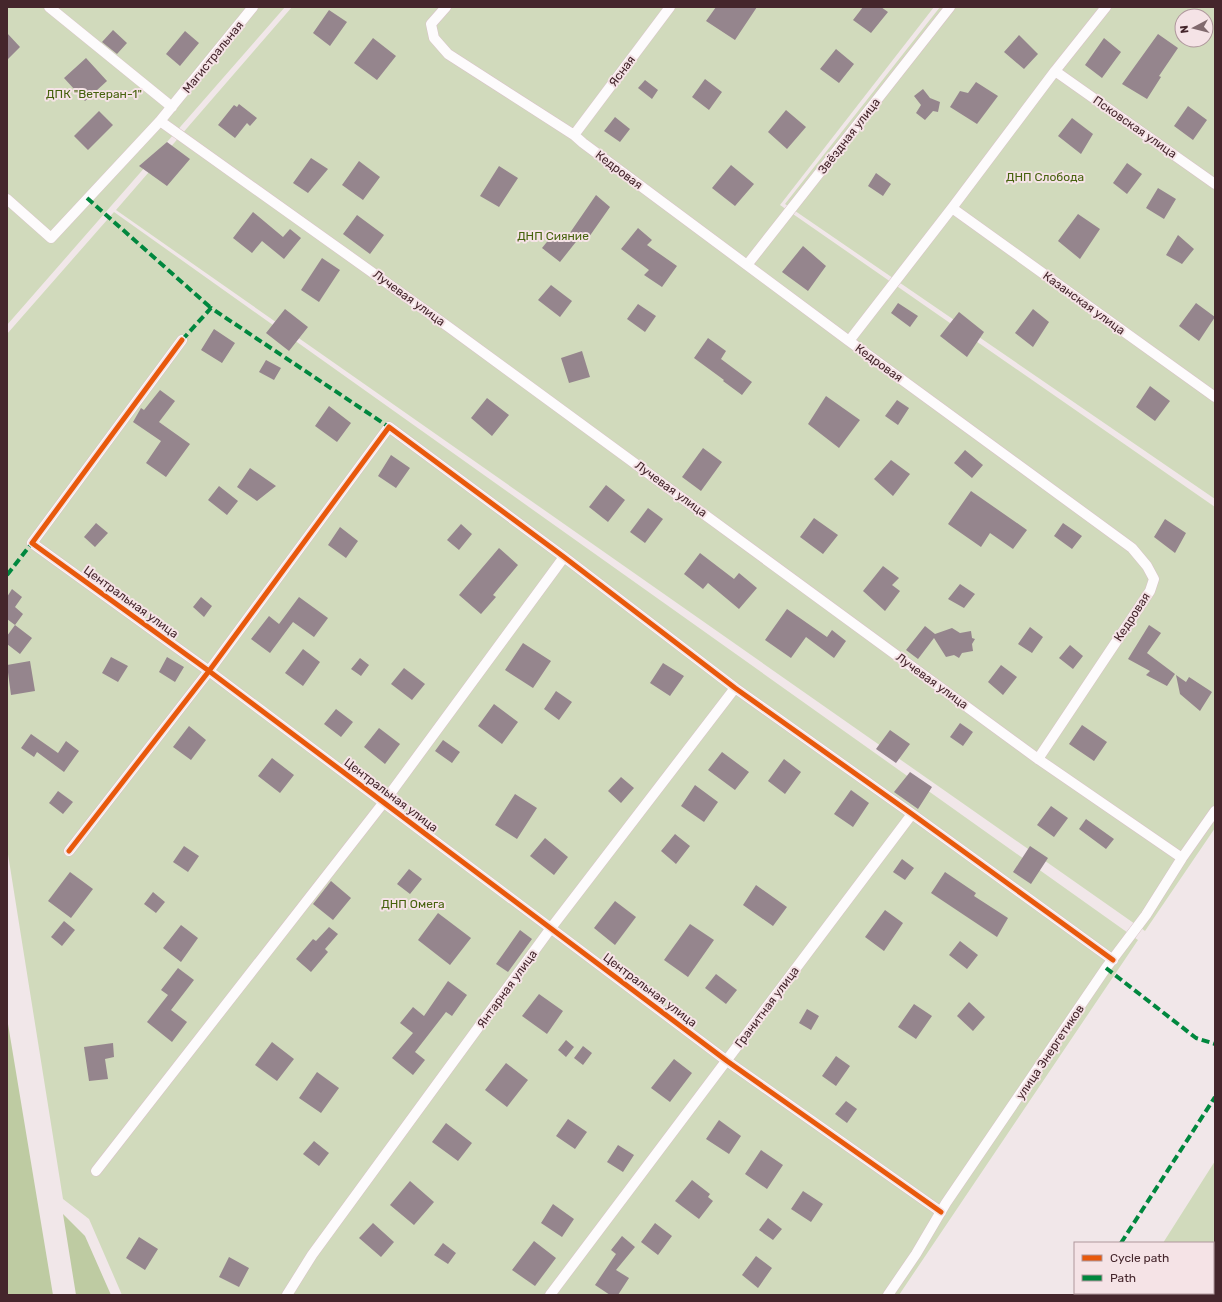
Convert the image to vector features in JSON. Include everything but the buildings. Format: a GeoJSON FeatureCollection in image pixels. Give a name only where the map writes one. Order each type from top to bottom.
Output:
{"type":"FeatureCollection","features":[{"type":"Feature","properties":{"kind":"street"},"geometry":{"type":"LineString","coordinates":[[49,7],[172,107]]}},
{"type":"Feature","properties":{"kind":"street","name":"Магистральная"},"geometry":{"type":"LineString","coordinates":[[7,199],[51,238],[160,121],[253,7]]}},
{"type":"Feature","properties":{"kind":"street","name":"Кедровая"},"geometry":{"type":"LineString","coordinates":[[446,7],[431,24],[434,38],[448,54],[574,135],[849,341],[1132,548],[1147,566],[1154,579],[1150,591],[1038,758]]}},
{"type":"Feature","properties":{"kind":"street","name":"Ясная"},"geometry":{"type":"LineString","coordinates":[[574,135],[670,7]]}},
{"type":"Feature","properties":{"kind":"street","name":"Звёздная улица"},"geometry":{"type":"LineString","coordinates":[[747,265],[950,7]]}},
{"type":"Feature","properties":{"kind":"street"},"geometry":{"type":"LineString","coordinates":[[849,341],[1106,7]]}},
{"type":"Feature","properties":{"kind":"street","name":"Псковская улица"},"geometry":{"type":"LineString","coordinates":[[1056,71],[1215,184]]}},
{"type":"Feature","properties":{"kind":"street","name":"Лучевая улица"},"geometry":{"type":"LineString","coordinates":[[160,121],[456,332],[1038,758],[1182,858]]}},
{"type":"Feature","properties":{"kind":"street","name":"Казанская улица"},"geometry":{"type":"LineString","coordinates":[[952,208],[1215,397]]}},
{"type":"Feature","properties":{"kind":"street","name":"Центральная улица"},"geometry":{"type":"LineString","coordinates":[[182,340],[32,543],[209,671],[726,1061],[941,1212]]}},
{"type":"Feature","properties":{"kind":"street"},"geometry":{"type":"LineString","coordinates":[[69,851],[209,671],[389,427],[564,557],[735,688],[1113,960]]}},
{"type":"Feature","properties":{"kind":"street"},"geometry":{"type":"LineString","coordinates":[[96,1171],[384,802],[564,557]]}},
{"type":"Feature","properties":{"kind":"street","name":"Янтарная улица"},"geometry":{"type":"LineString","coordinates":[[287,1295],[312,1255],[551,928],[735,688]]}},
{"type":"Feature","properties":{"kind":"street","name":"улица Энергетиков"},"geometry":{"type":"LineString","coordinates":[[888,1295],[916,1254],[941,1212],[1113,960],[1146,915],[1182,858],[1215,811]]}},
{"type":"Feature","properties":{"kind":"street","name":"Гранитная улица"},"geometry":{"type":"LineString","coordinates":[[550,1295],[912,814]]}},
{"type":"Feature","properties":{"kind":"green space","name":"ДПК \"Ветеран-1\""},"geometry":{"type":"Polygon","coordinates":[[[7,7],[285,7],[7,325],[7,7]]]}},
{"type":"Feature","properties":{"kind":"green space","name":"ДНП Сияние"},"geometry":{"type":"Polygon","coordinates":[[[292,7],[934,7],[780,205],[1215,507],[1215,828],[1145,931],[116,210],[292,7]]]}},
{"type":"Feature","properties":{"kind":"green space","name":"ДНП Слобода"},"geometry":{"type":"Polygon","coordinates":[[[940,7],[1215,7],[1215,499],[785,204],[940,7]]]}},
{"type":"Feature","properties":{"kind":"green space","name":"ДНП Омега"},"geometry":{"type":"Polygon","coordinates":[[[114,212],[1138,940],[899,1295],[122,1295],[89,1219],[63,1199],[7,848],[7,334],[114,212]]]}},
{"type":"Feature","properties":{"kind":"green space"},"geometry":{"type":"Polygon","coordinates":[[[7,1018],[53,1295],[7,1295],[7,1018]]]}},
{"type":"Feature","properties":{"kind":"green space"},"geometry":{"type":"Polygon","coordinates":[[[1215,1161],[1215,1295],[1130,1295],[1214,1294],[1214,1242],[1164,1242],[1215,1161]]]}},
{"type":"Feature","properties":{"kind":"green space"},"geometry":{"type":"Polygon","coordinates":[[[63,1214],[85,1236],[111,1295],[76,1295],[63,1214]]]}},
{"type":"Feature","properties":{"kind":"marked path"},"geometry":{"type":"LineString","coordinates":[[87,198],[211,308]]}},
{"type":"Feature","properties":{"kind":"marked path"},"geometry":{"type":"LineString","coordinates":[[182,340],[211,308],[389,427]]}},
{"type":"Feature","properties":{"kind":"marked path"},"geometry":{"type":"LineString","coordinates":[[7,575],[32,543]]}},
{"type":"Feature","properties":{"kind":"marked path"},"geometry":{"type":"LineString","coordinates":[[1106,968],[1196,1038],[1215,1044]]}},
{"type":"Feature","properties":{"kind":"marked path"},"geometry":{"type":"LineString","coordinates":[[1122,1242],[1215,1097]]}},
{"type":"Feature","properties":{"kind":"cycle path"},"geometry":{"type":"LineString","coordinates":[[182,340],[32,543],[209,671],[727,1061],[941,1212]]}},
{"type":"Feature","properties":{"kind":"cycle path"},"geometry":{"type":"LineString","coordinates":[[69,851],[209,671],[389,427],[564,557],[735,688],[1113,960]]}}]}
